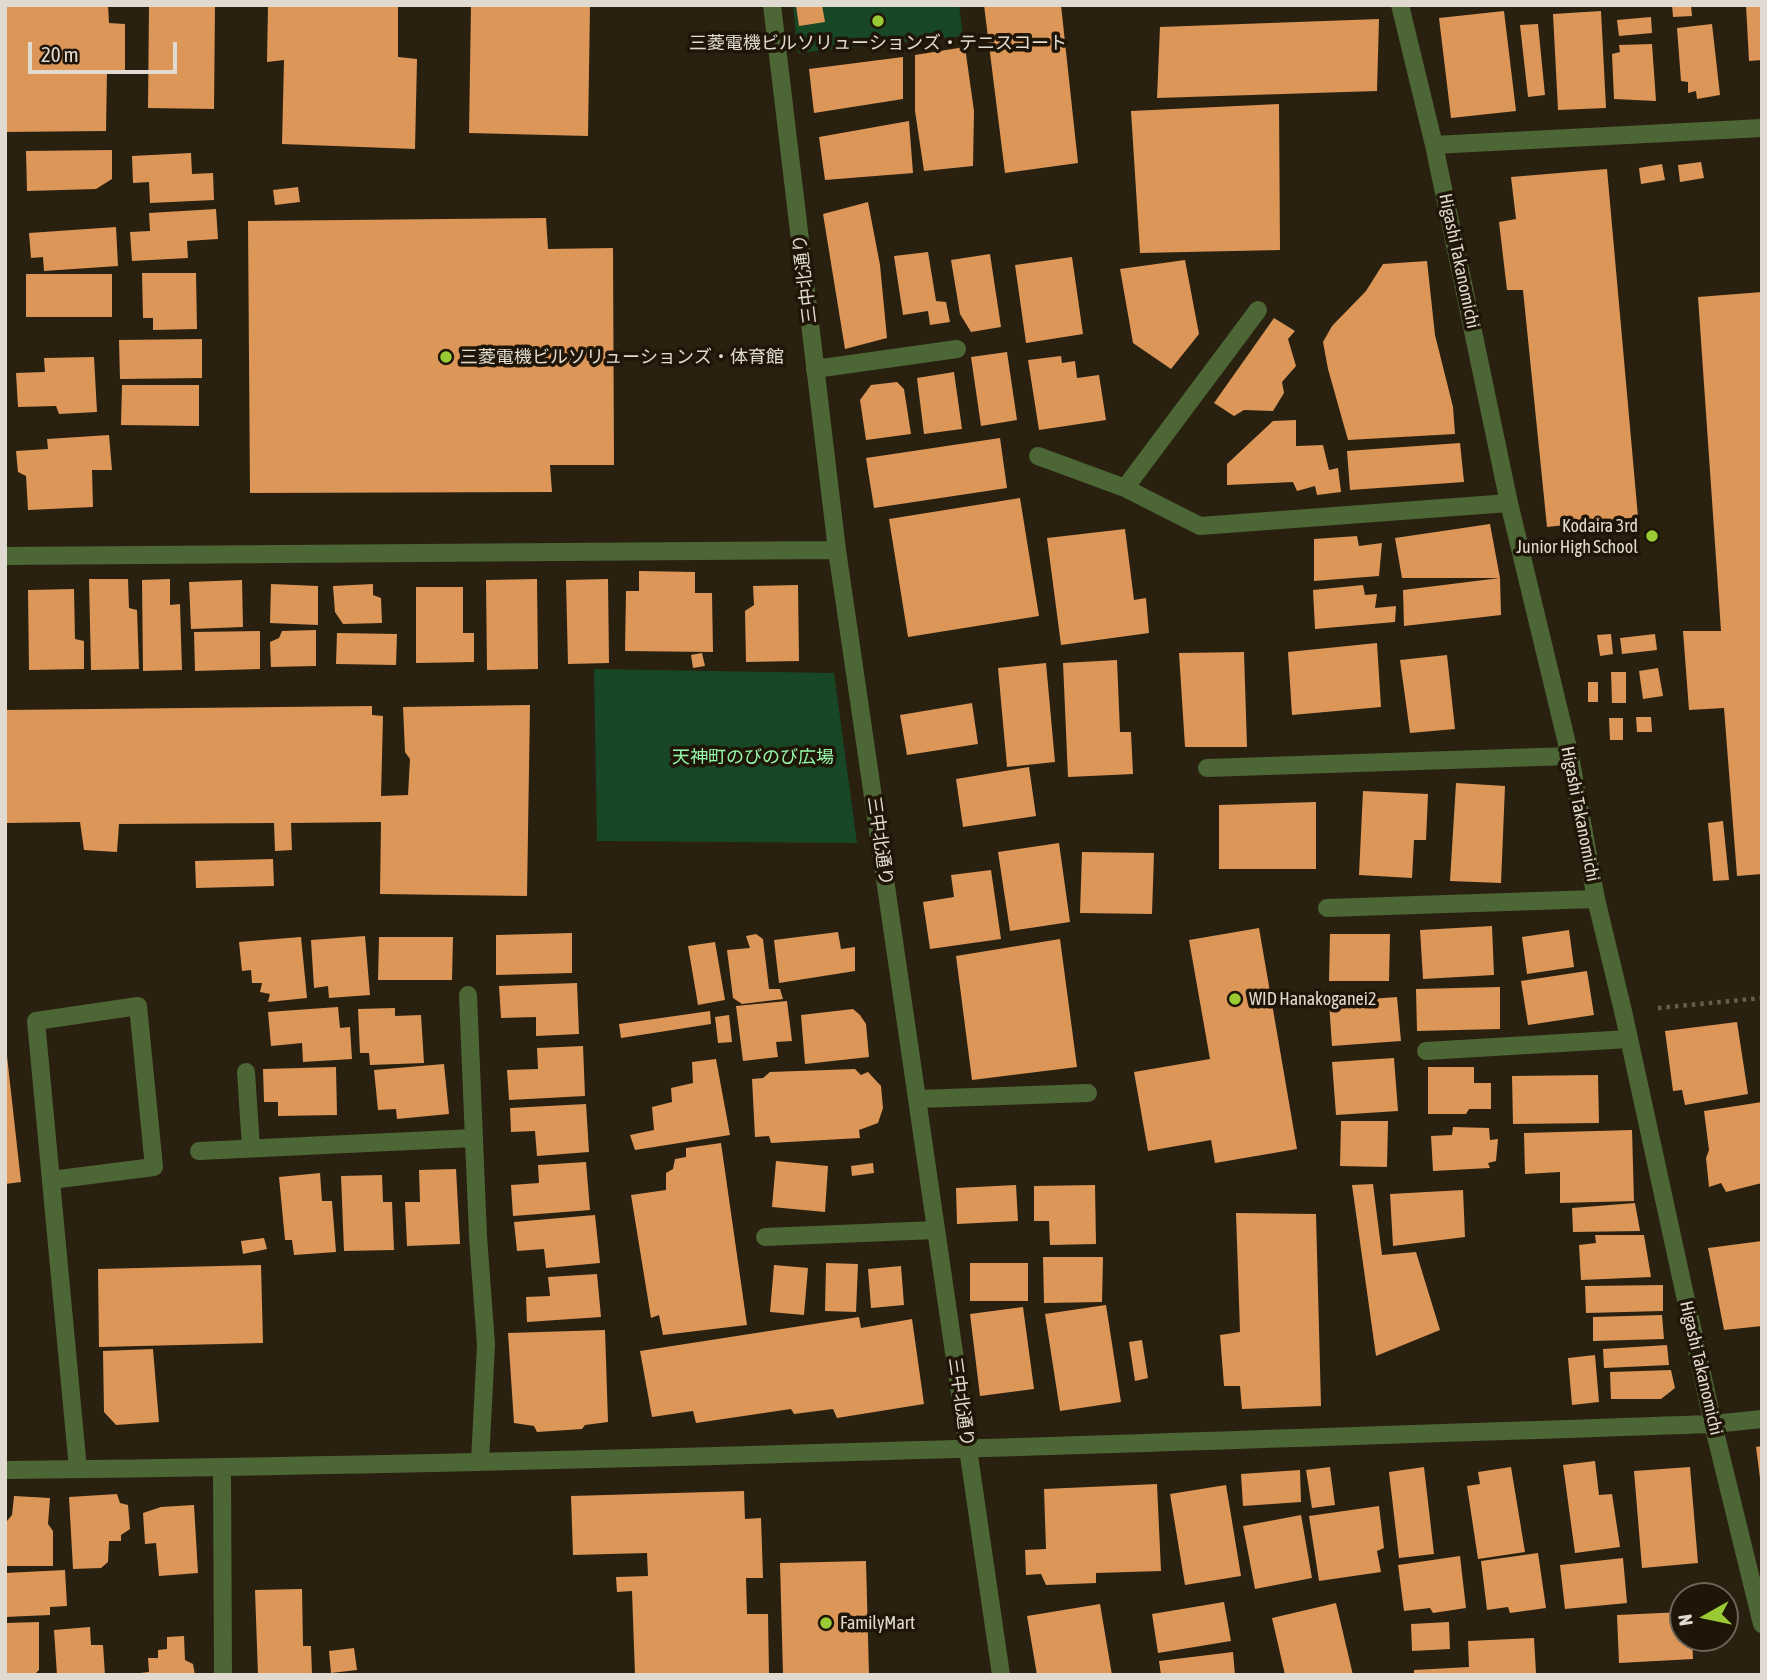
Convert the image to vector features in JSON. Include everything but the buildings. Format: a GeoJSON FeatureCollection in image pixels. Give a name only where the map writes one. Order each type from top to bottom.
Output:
{"type":"FeatureCollection","features":[{"type":"Feature","properties":{"kind":"street","name":"三中北通り"},"geometry":{"type":"LineString","coordinates":[[772,5],[837,550],[1001,1675]]}},
{"type":"Feature","properties":{"kind":"street","name":"Higashi Takanomichi"},"geometry":{"type":"LineString","coordinates":[[1400,5],[1434,145],[1509,503],[1570,756],[1596,899],[1713,1424],[1762,1623]]}},
{"type":"Feature","properties":{"kind":"street"},"geometry":{"type":"LineString","coordinates":[[1434,145],[1762,128]]}},
{"type":"Feature","properties":{"kind":"street"},"geometry":{"type":"LineString","coordinates":[[1125,488],[1258,310]]}},
{"type":"Feature","properties":{"kind":"street"},"geometry":{"type":"LineString","coordinates":[[815,369],[957,349]]}},
{"type":"Feature","properties":{"kind":"street"},"geometry":{"type":"LineString","coordinates":[[1038,456],[1125,488],[1200,526],[1509,503]]}},
{"type":"Feature","properties":{"kind":"street"},"geometry":{"type":"LineString","coordinates":[[5,556],[837,550]]}},
{"type":"Feature","properties":{"kind":"street"},"geometry":{"type":"LineString","coordinates":[[1207,768],[1570,756]]}},
{"type":"Feature","properties":{"kind":"street"},"geometry":{"type":"LineString","coordinates":[[1327,908],[1596,899]]}},
{"type":"Feature","properties":{"kind":"street"},"geometry":{"type":"LineString","coordinates":[[468,995],[478,1236],[486,1345],[480,1461]]}},
{"type":"Feature","properties":{"kind":"street"},"geometry":{"type":"LineString","coordinates":[[51,1180],[154,1167],[138,1006],[36,1021],[78,1469]]}},
{"type":"Feature","properties":{"kind":"street"},"geometry":{"type":"LineString","coordinates":[[1426,1051],[1629,1039]]}},
{"type":"Feature","properties":{"kind":"street"},"geometry":{"type":"LineString","coordinates":[[246,1072],[251,1148]]}},
{"type":"Feature","properties":{"kind":"street"},"geometry":{"type":"LineString","coordinates":[[918,1099],[1088,1093]]}},
{"type":"Feature","properties":{"kind":"street"},"geometry":{"type":"LineString","coordinates":[[199,1151],[474,1138]]}},
{"type":"Feature","properties":{"kind":"street"},"geometry":{"type":"LineString","coordinates":[[765,1237],[936,1230]]}},
{"type":"Feature","properties":{"kind":"street"},"geometry":{"type":"LineString","coordinates":[[5,1470],[222,1468],[968,1449],[1713,1424],[1762,1419]]}},
{"type":"Feature","properties":{"kind":"street"},"geometry":{"type":"LineString","coordinates":[[222,1468],[223,1675]]}},
{"type":"Feature","properties":{"kind":"path"},"geometry":{"type":"LineString","coordinates":[[1623,1011],[1762,998]]}},
{"type":"Feature","properties":{"kind":"green space","name":"三菱電機ビルソリューションズ・テニスコート"},"geometry":{"type":"Polygon","coordinates":[[[793,5],[959,5],[963,36],[798,53],[793,5]]]}},
{"type":"Feature","properties":{"kind":"green space","name":"天神町のびのび広場"},"geometry":{"type":"Polygon","coordinates":[[[594,669],[834,673],[857,843],[597,841],[594,669]]]}},
{"type":"Feature","properties":{"kind":"place","name":"三菱電機ビルソリューションズ・テニスコート"},"geometry":{"type":"Point","coordinates":[878,21]}},
{"type":"Feature","properties":{"kind":"place","name":"三菱電機ビルソリューションズ・体育館"},"geometry":{"type":"Point","coordinates":[446,357]}},
{"type":"Feature","properties":{"kind":"place","name":"Kodaira 3rd Junior High School"},"geometry":{"type":"Point","coordinates":[1652,536]}},
{"type":"Feature","properties":{"kind":"place","name":"WID Hanakoganei2"},"geometry":{"type":"Point","coordinates":[1235,999]}},
{"type":"Feature","properties":{"kind":"place","name":"FamilyMart"},"geometry":{"type":"Point","coordinates":[826,1623]}}]}
